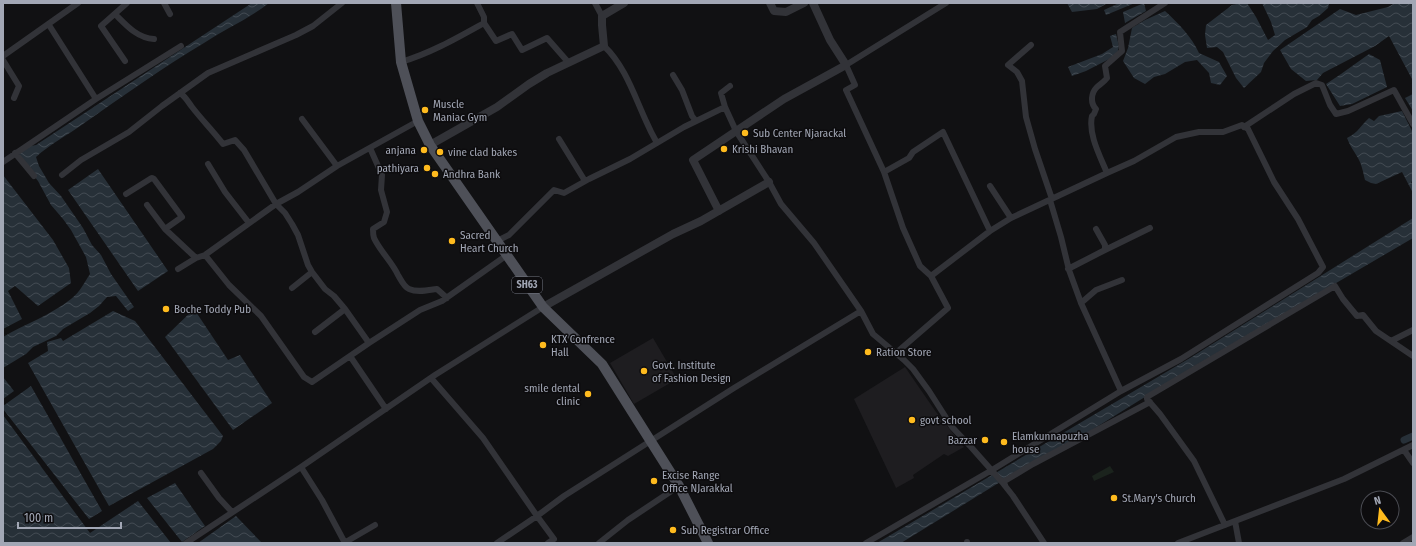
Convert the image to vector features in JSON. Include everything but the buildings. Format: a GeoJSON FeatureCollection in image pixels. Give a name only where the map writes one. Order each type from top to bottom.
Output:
{"type":"FeatureCollection","features":[{"type":"Feature","properties":{"kind":"main road","name":"SH63"},"geometry":{"type":"LineString","coordinates":[[396,3],[401,62],[418,121],[430,145],[543,308],[602,364],[679,486],[708,543]]}},
{"type":"Feature","properties":{"kind":"street"},"geometry":{"type":"LineString","coordinates":[[3,56],[49,25],[78,3]]}},
{"type":"Feature","properties":{"kind":"street"},"geometry":{"type":"LineString","coordinates":[[125,62],[101,26],[127,3]]}},
{"type":"Feature","properties":{"kind":"street"},"geometry":{"type":"LineString","coordinates":[[164,3],[170,14]]}},
{"type":"Feature","properties":{"kind":"street"},"geometry":{"type":"LineString","coordinates":[[62,175],[81,160],[129,132],[208,73],[296,35],[313,26],[342,3]]}},
{"type":"Feature","properties":{"kind":"street"},"geometry":{"type":"LineString","coordinates":[[477,3],[484,17],[484,23],[496,41],[512,34],[522,50],[546,38],[568,62]]}},
{"type":"Feature","properties":{"kind":"street"},"geometry":{"type":"LineString","coordinates":[[595,3],[602,16],[604,46],[614,55],[618,62],[632,89],[646,123],[657,143]]}},
{"type":"Feature","properties":{"kind":"street"},"geometry":{"type":"LineString","coordinates":[[602,16],[624,3]]}},
{"type":"Feature","properties":{"kind":"street"},"geometry":{"type":"LineString","coordinates":[[770,3],[774,11],[786,12],[804,3]]}},
{"type":"Feature","properties":{"kind":"street"},"geometry":{"type":"LineString","coordinates":[[813,3],[830,40],[846,65],[855,85],[846,90],[884,172],[903,228],[920,266],[931,276],[948,308],[896,353]]}},
{"type":"Feature","properties":{"kind":"street"},"geometry":{"type":"LineString","coordinates":[[719,211],[693,160],[784,99],[846,65],[946,3]]}},
{"type":"Feature","properties":{"kind":"street"},"geometry":{"type":"LineString","coordinates":[[1107,173],[1099,154],[1090,122],[1096,109],[1092,106],[1091,100],[1093,93],[1107,78],[1105,66],[1122,51],[1120,32],[1165,3]]}},
{"type":"Feature","properties":{"kind":"street"},"geometry":{"type":"LineString","coordinates":[[115,14],[129,28],[146,39],[154,40]]}},
{"type":"Feature","properties":{"kind":"street"},"geometry":{"type":"LineString","coordinates":[[401,62],[448,43],[484,23]]}},
{"type":"Feature","properties":{"kind":"street"},"geometry":{"type":"LineString","coordinates":[[49,25],[96,99]]}},
{"type":"Feature","properties":{"kind":"street"},"geometry":{"type":"LineString","coordinates":[[3,162],[96,99],[181,46]]}},
{"type":"Feature","properties":{"kind":"street"},"geometry":{"type":"LineString","coordinates":[[430,145],[497,107],[547,73],[604,46]]}},
{"type":"Feature","properties":{"kind":"street"},"geometry":{"type":"LineString","coordinates":[[1031,46],[1008,65],[1017,72],[1022,81],[1026,117],[1051,199],[1068,269],[1081,302],[1121,391]]}},
{"type":"Feature","properties":{"kind":"street"},"geometry":{"type":"LineString","coordinates":[[3,60],[19,86],[14,98]]}},
{"type":"Feature","properties":{"kind":"street"},"geometry":{"type":"LineString","coordinates":[[673,74],[684,95],[692,116],[696,121]]}},
{"type":"Feature","properties":{"kind":"street"},"geometry":{"type":"LineString","coordinates":[[1244,127],[1294,94],[1316,83],[1322,85],[1330,105],[1336,114],[1348,111],[1394,90],[1413,124]]}},
{"type":"Feature","properties":{"kind":"street"},"geometry":{"type":"LineString","coordinates":[[730,86],[721,93],[725,107],[736,131],[769,182],[781,204],[814,243],[861,311],[873,334],[913,369],[952,427],[971,446],[1013,496]]}},
{"type":"Feature","properties":{"kind":"street"},"geometry":{"type":"LineString","coordinates":[[180,93],[187,98],[191,106],[223,144],[235,140],[244,150],[276,204],[285,213],[292,224],[312,272],[325,289],[334,296],[345,309],[369,343]]}},
{"type":"Feature","properties":{"kind":"street"},"geometry":{"type":"LineString","coordinates":[[497,241],[509,234],[554,190],[564,193],[630,159],[696,121],[725,107]]}},
{"type":"Feature","properties":{"kind":"street"},"geometry":{"type":"LineString","coordinates":[[302,119],[337,166]]}},
{"type":"Feature","properties":{"kind":"street"},"geometry":{"type":"LineString","coordinates":[[178,269],[196,258],[205,255],[276,204],[298,192],[337,166],[418,121]]}},
{"type":"Feature","properties":{"kind":"street"},"geometry":{"type":"LineString","coordinates":[[866,543],[992,470],[1121,391],[1181,359],[1318,273],[1323,267],[1298,219],[1274,182],[1248,129],[1242,125],[1223,132],[1199,132],[1176,137],[1134,161],[1011,218],[990,231],[931,276]]}},
{"type":"Feature","properties":{"kind":"street"},"geometry":{"type":"LineString","coordinates":[[884,172],[909,158],[913,152],[943,132],[990,231]]}},
{"type":"Feature","properties":{"kind":"street"},"geometry":{"type":"LineString","coordinates":[[559,139],[585,181]]}},
{"type":"Feature","properties":{"kind":"street"},"geometry":{"type":"LineString","coordinates":[[370,148],[382,175],[381,190],[387,212],[384,222],[373,229],[372,234],[375,240],[408,289],[415,291],[437,289],[447,298]]}},
{"type":"Feature","properties":{"kind":"street"},"geometry":{"type":"LineString","coordinates":[[15,153],[34,176]]}},
{"type":"Feature","properties":{"kind":"street"},"geometry":{"type":"LineString","coordinates":[[208,164],[225,192],[249,223]]}},
{"type":"Feature","properties":{"kind":"street"},"geometry":{"type":"LineString","coordinates":[[126,194],[150,179],[154,179],[182,217],[165,229]]}},
{"type":"Feature","properties":{"kind":"street"},"geometry":{"type":"LineString","coordinates":[[186,543],[301,467],[431,378],[543,308],[673,234],[719,211],[769,182]]}},
{"type":"Feature","properties":{"kind":"street"},"geometry":{"type":"LineString","coordinates":[[990,186],[1011,218]]}},
{"type":"Feature","properties":{"kind":"street"},"geometry":{"type":"LineString","coordinates":[[147,205],[165,229],[196,258]]}},
{"type":"Feature","properties":{"kind":"street"},"geometry":{"type":"LineString","coordinates":[[1068,269],[1150,228]]}},
{"type":"Feature","properties":{"kind":"street"},"geometry":{"type":"LineString","coordinates":[[1096,230],[1105,245],[1105,250]]}},
{"type":"Feature","properties":{"kind":"street"},"geometry":{"type":"LineString","coordinates":[[205,255],[229,285],[261,316],[304,377],[312,382],[420,310],[447,298],[507,255]]}},
{"type":"Feature","properties":{"kind":"street"},"geometry":{"type":"LineString","coordinates":[[292,288],[312,272]]}},
{"type":"Feature","properties":{"kind":"street"},"geometry":{"type":"LineString","coordinates":[[1081,302],[1096,290],[1122,280]]}},
{"type":"Feature","properties":{"kind":"street"},"geometry":{"type":"LineString","coordinates":[[1225,525],[1194,461],[1147,397],[1335,286],[1343,299],[1357,316],[1363,315],[1376,331],[1413,356]]}},
{"type":"Feature","properties":{"kind":"street"},"geometry":{"type":"LineString","coordinates":[[315,332],[345,309]]}},
{"type":"Feature","properties":{"kind":"street"},"geometry":{"type":"LineString","coordinates":[[497,543],[564,496],[734,388],[861,311]]}},
{"type":"Feature","properties":{"kind":"street"},"geometry":{"type":"LineString","coordinates":[[1391,341],[1413,330]]}},
{"type":"Feature","properties":{"kind":"street"},"geometry":{"type":"LineString","coordinates":[[350,356],[386,409]]}},
{"type":"Feature","properties":{"kind":"street"},"geometry":{"type":"LineString","coordinates":[[431,378],[483,438],[554,539],[548,543]]}},
{"type":"Feature","properties":{"kind":"street"},"geometry":{"type":"LineString","coordinates":[[1044,543],[1003,482],[1033,464],[1150,402]]}},
{"type":"Feature","properties":{"kind":"street"},"geometry":{"type":"LineString","coordinates":[[1178,543],[1344,479],[1413,445]]}},
{"type":"Feature","properties":{"kind":"street"},"geometry":{"type":"LineString","coordinates":[[1404,450],[1413,463]]}},
{"type":"Feature","properties":{"kind":"street"},"geometry":{"type":"LineString","coordinates":[[301,467],[322,500],[345,543],[375,525]]}},
{"type":"Feature","properties":{"kind":"street"},"geometry":{"type":"LineString","coordinates":[[201,473],[219,498],[232,512]]}},
{"type":"Feature","properties":{"kind":"street"},"geometry":{"type":"LineString","coordinates":[[599,543],[628,520],[679,486]]}},
{"type":"Feature","properties":{"kind":"street"},"geometry":{"type":"LineString","coordinates":[[1235,521],[1239,543]]}},
{"type":"Feature","properties":{"kind":"street"},"geometry":{"type":"LineString","coordinates":[[1403,543],[1413,537]]}},
{"type":"Feature","properties":{"kind":"shaded area","name":"Govt. Institute of Fashion Design"},"geometry":{"type":"Polygon","coordinates":[[[653,338],[677,379],[634,404],[610,363],[653,338]]]}},
{"type":"Feature","properties":{"kind":"shaded area"},"geometry":{"type":"Polygon","coordinates":[[[905,367],[936,412],[964,447],[948,456],[944,454],[913,475],[914,478],[896,488],[854,399],[905,367]]]}},
{"type":"Feature","properties":{"kind":"shaded area"},"geometry":{"type":"Polygon","coordinates":[[[1110,466],[1114,472],[1094,481],[1092,476],[1110,466]]]}},
{"type":"Feature","properties":{"kind":"water"},"geometry":{"type":"Polygon","coordinates":[[[252,3],[269,3],[158,72],[41,152],[36,157],[39,166],[49,183],[61,196],[83,228],[92,245],[101,255],[111,274],[134,307],[128,311],[116,296],[107,297],[90,313],[63,329],[56,336],[33,347],[26,354],[3,368],[3,337],[63,305],[77,293],[90,274],[86,257],[71,230],[51,205],[38,181],[18,153],[25,147],[36,145],[252,3]]]}},
{"type":"Feature","properties":{"kind":"water"},"geometry":{"type":"Polygon","coordinates":[[[1067,3],[1108,3],[1097,9],[1072,12],[1067,3]]]}},
{"type":"Feature","properties":{"kind":"water"},"geometry":{"type":"Polygon","coordinates":[[[1119,3],[1135,3],[1106,15],[1104,10],[1119,3]]]}},
{"type":"Feature","properties":{"kind":"water"},"geometry":{"type":"Polygon","coordinates":[[[1144,3],[1146,11],[1125,23],[1123,12],[1144,3]]]}},
{"type":"Feature","properties":{"kind":"water"},"geometry":{"type":"Polygon","coordinates":[[[1247,3],[1268,40],[1275,35],[1262,3],[1329,3],[1328,8],[1312,20],[1307,27],[1285,40],[1273,51],[1264,63],[1261,72],[1244,88],[1236,78],[1223,52],[1217,47],[1207,48],[1205,35],[1206,25],[1232,5],[1247,3]]]}},
{"type":"Feature","properties":{"kind":"water"},"geometry":{"type":"Polygon","coordinates":[[[1395,3],[1413,3],[1413,79],[1389,36],[1375,46],[1323,73],[1317,80],[1306,81],[1291,69],[1280,50],[1340,9],[1356,15],[1388,7],[1395,3]]]}},
{"type":"Feature","properties":{"kind":"water"},"geometry":{"type":"Polygon","coordinates":[[[1165,11],[1184,30],[1199,53],[1219,62],[1227,76],[1220,85],[1211,83],[1209,73],[1197,60],[1185,62],[1165,74],[1154,77],[1145,84],[1134,78],[1123,61],[1128,48],[1132,28],[1165,11]]]}},
{"type":"Feature","properties":{"kind":"water"},"geometry":{"type":"Polygon","coordinates":[[[1116,34],[1119,46],[1117,55],[1086,71],[1072,76],[1068,67],[1102,54],[1113,47],[1110,36],[1116,34]]]}},
{"type":"Feature","properties":{"kind":"water"},"geometry":{"type":"Polygon","coordinates":[[[1369,54],[1380,60],[1387,87],[1352,104],[1340,106],[1326,84],[1369,54]]]}},
{"type":"Feature","properties":{"kind":"water"},"geometry":{"type":"Polygon","coordinates":[[[1413,94],[1413,111],[1405,98],[1413,94]]]}},
{"type":"Feature","properties":{"kind":"water"},"geometry":{"type":"Polygon","coordinates":[[[1402,111],[1413,133],[1413,181],[1411,182],[1413,185],[1413,193],[1402,172],[1376,184],[1365,180],[1358,158],[1347,138],[1357,131],[1369,118],[1374,121],[1379,116],[1402,111]]]}},
{"type":"Feature","properties":{"kind":"water"},"geometry":{"type":"Polygon","coordinates":[[[98,169],[168,271],[138,291],[68,190],[98,169]]]}},
{"type":"Feature","properties":{"kind":"water"},"geometry":{"type":"Polygon","coordinates":[[[3,175],[53,240],[69,268],[71,283],[38,306],[15,286],[8,291],[22,319],[3,329],[3,175]]]}},
{"type":"Feature","properties":{"kind":"water"},"geometry":{"type":"Polygon","coordinates":[[[1413,218],[1413,238],[1198,364],[1087,433],[1023,468],[901,543],[877,543],[1190,358],[1413,218]]]}},
{"type":"Feature","properties":{"kind":"water"},"geometry":{"type":"Polygon","coordinates":[[[194,309],[228,360],[240,355],[272,403],[233,430],[165,337],[194,309]]]}},
{"type":"Feature","properties":{"kind":"water"},"geometry":{"type":"Polygon","coordinates":[[[113,311],[135,321],[223,436],[221,441],[213,449],[109,506],[28,363],[48,351],[47,342],[61,338],[63,341],[113,311]]]}},
{"type":"Feature","properties":{"kind":"water"},"geometry":{"type":"Polygon","coordinates":[[[3,377],[14,391],[3,399],[3,377]]]}},
{"type":"Feature","properties":{"kind":"water"},"geometry":{"type":"Polygon","coordinates":[[[31,386],[102,511],[89,519],[3,409],[3,406],[31,386]]]}},
{"type":"Feature","properties":{"kind":"water"},"geometry":{"type":"Polygon","coordinates":[[[3,415],[90,533],[138,501],[171,543],[3,543],[3,415]]]}},
{"type":"Feature","properties":{"kind":"water"},"geometry":{"type":"Polygon","coordinates":[[[175,483],[205,526],[182,542],[147,498],[175,483]]]}},
{"type":"Feature","properties":{"kind":"water"},"geometry":{"type":"Polygon","coordinates":[[[236,516],[262,543],[198,543],[236,516]]]}},
{"type":"Feature","properties":{"kind":"waterway"},"geometry":{"type":"LineString","coordinates":[[1404,440],[1413,436]]}},
{"type":"Feature","properties":{"kind":"place","name":"Muscle Maniac Gym"},"geometry":{"type":"Point","coordinates":[425,110]}},
{"type":"Feature","properties":{"kind":"place","name":"Sub Center Njarackal"},"geometry":{"type":"Point","coordinates":[745,133]}},
{"type":"Feature","properties":{"kind":"place","name":"Krishi Bhavan"},"geometry":{"type":"Point","coordinates":[724,149]}},
{"type":"Feature","properties":{"kind":"place","name":"anjana"},"geometry":{"type":"Point","coordinates":[424,150]}},
{"type":"Feature","properties":{"kind":"place","name":"vine clad bakes"},"geometry":{"type":"Point","coordinates":[440,152]}},
{"type":"Feature","properties":{"kind":"place","name":"pathiyara"},"geometry":{"type":"Point","coordinates":[427,168]}},
{"type":"Feature","properties":{"kind":"place","name":"Andhra Bank"},"geometry":{"type":"Point","coordinates":[435,174]}},
{"type":"Feature","properties":{"kind":"place","name":"Sacred Heart Church"},"geometry":{"type":"Point","coordinates":[452,241]}},
{"type":"Feature","properties":{"kind":"place","name":"Boche Toddy Pub"},"geometry":{"type":"Point","coordinates":[166,309]}},
{"type":"Feature","properties":{"kind":"place","name":"KTX Confrence Hall"},"geometry":{"type":"Point","coordinates":[543,345]}},
{"type":"Feature","properties":{"kind":"place","name":"Ration Store"},"geometry":{"type":"Point","coordinates":[868,352]}},
{"type":"Feature","properties":{"kind":"place","name":"Govt. Institute of Fashion Design"},"geometry":{"type":"Point","coordinates":[644,371]}},
{"type":"Feature","properties":{"kind":"place","name":"smile dental clinic"},"geometry":{"type":"Point","coordinates":[588,394]}},
{"type":"Feature","properties":{"kind":"place","name":"govt school"},"geometry":{"type":"Point","coordinates":[912,420]}},
{"type":"Feature","properties":{"kind":"place","name":"Bazzar"},"geometry":{"type":"Point","coordinates":[985,440]}},
{"type":"Feature","properties":{"kind":"place","name":"Elamkunnapuzha house"},"geometry":{"type":"Point","coordinates":[1004,442]}},
{"type":"Feature","properties":{"kind":"place","name":"Excise Range Office NJarakkal"},"geometry":{"type":"Point","coordinates":[654,481]}},
{"type":"Feature","properties":{"kind":"place","name":"St.Mary's Church"},"geometry":{"type":"Point","coordinates":[1114,498]}},
{"type":"Feature","properties":{"kind":"place","name":"Sub Registrar Office"},"geometry":{"type":"Point","coordinates":[673,530]}}]}
